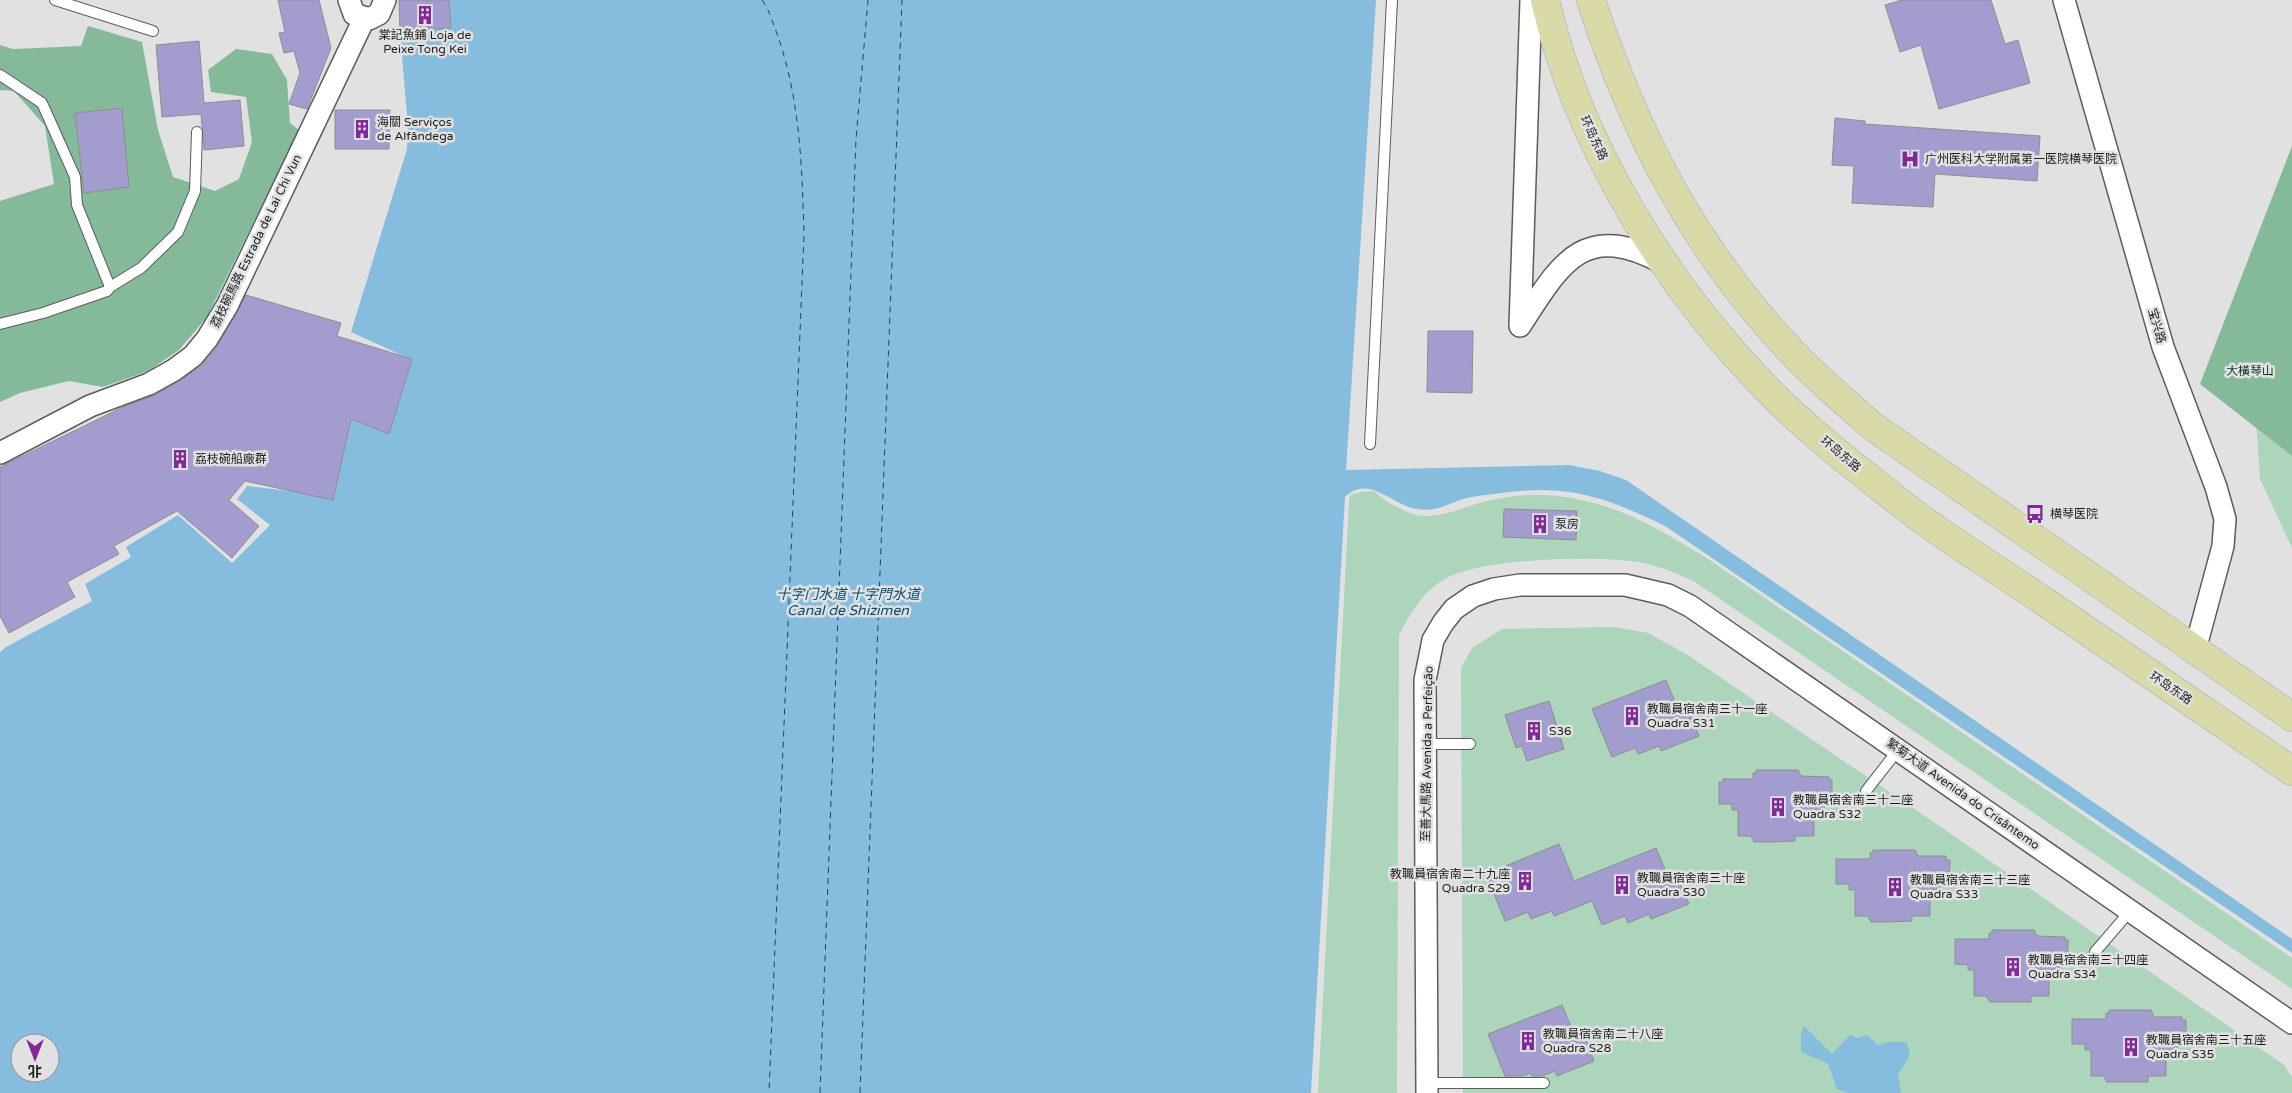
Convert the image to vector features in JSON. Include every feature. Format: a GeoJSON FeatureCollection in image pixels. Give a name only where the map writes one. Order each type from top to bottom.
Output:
{"type":"FeatureCollection","features":[{"type":"Feature","properties":{"kind":"main road","name":"环岛东路"},"geometry":{"type":"LineString","coordinates":[[1545,0],[1570,83],[1616,186],[1663,263],[1712,327],[1768,390],[1830,446],[1898,501],[2292,771]]}},
{"type":"Feature","properties":{"kind":"main road"},"geometry":{"type":"LineString","coordinates":[[1591,0],[1627,100],[1684,213],[1754,310],[1789,349],[1819,379],[1872,426],[2292,717]]}},
{"type":"Feature","properties":{"kind":"street"},"geometry":{"type":"LineString","coordinates":[[349,0],[354,14],[364,19],[375,18],[379,14],[385,0]]}},
{"type":"Feature","properties":{"kind":"street"},"geometry":{"type":"LineString","coordinates":[[1531,0],[1520,326],[1546,286],[1578,253],[1595,246],[1612,244],[1639,250],[1663,263]]}},
{"type":"Feature","properties":{"kind":"street","name":"宝兴路"},"geometry":{"type":"LineString","coordinates":[[2064,0],[2163,347],[2216,487],[2225,519],[2223,546],[2196,650]]}},
{"type":"Feature","properties":{"kind":"street","name":"荔枝碗馬路 Estrada de Lai Chi Vun"},"geometry":{"type":"LineString","coordinates":[[0,453],[90,406],[149,384],[174,370],[193,356],[207,339],[227,306],[364,19]]}},
{"type":"Feature","properties":{"kind":"street","name":"至善大馬路 Avenida a Perfeição"},"geometry":{"type":"LineString","coordinates":[[1425,1090],[1425,744],[1428,659],[1433,640],[1454,609],[1473,596],[1494,589],[1551,584],[1625,585]]}},
{"type":"Feature","properties":{"kind":"street","name":"繁菊大道 Avenida do Crisântemo"},"geometry":{"type":"LineString","coordinates":[[1625,585],[1668,595],[1690,606],[2292,1023]]}},
{"type":"Feature","properties":{"kind":"lane"},"geometry":{"type":"LineString","coordinates":[[55,0],[153,31]]}},
{"type":"Feature","properties":{"kind":"lane"},"geometry":{"type":"LineString","coordinates":[[1370,444],[1392,0]]}},
{"type":"Feature","properties":{"kind":"lane"},"geometry":{"type":"LineString","coordinates":[[0,75],[42,103],[75,178],[77,205],[110,287]]}},
{"type":"Feature","properties":{"kind":"lane"},"geometry":{"type":"LineString","coordinates":[[0,324],[107,291],[110,287],[141,268],[178,232],[195,191],[198,132]]}},
{"type":"Feature","properties":{"kind":"lane"},"geometry":{"type":"LineString","coordinates":[[1425,744],[1470,744]]}},
{"type":"Feature","properties":{"kind":"lane"},"geometry":{"type":"LineString","coordinates":[[1866,791],[1898,750]]}},
{"type":"Feature","properties":{"kind":"lane"},"geometry":{"type":"LineString","coordinates":[[2095,952],[2131,910]]}},
{"type":"Feature","properties":{"kind":"lane"},"geometry":{"type":"LineString","coordinates":[[1425,1090],[1544,1083]]}},
{"type":"Feature","properties":{"kind":"green space"},"geometry":{"type":"Polygon","coordinates":[[[88,26],[142,42],[158,130],[173,177],[215,191],[239,179],[252,142],[246,97],[211,92],[208,70],[236,49],[272,54],[287,80],[290,123],[299,130],[207,317],[179,350],[148,371],[103,387],[69,381],[20,393],[0,402],[0,201],[54,184],[45,126],[14,91],[0,90],[0,45],[13,49],[81,46],[88,26]]]}},
{"type":"Feature","properties":{"kind":"green space","name":"大橫琴山"},"geometry":{"type":"Polygon","coordinates":[[[2292,146],[2292,456],[2200,384],[2292,146]]]}},
{"type":"Feature","properties":{"kind":"green space"},"geometry":{"type":"Polygon","coordinates":[[[2292,237],[2292,548],[2260,479],[2251,343],[2292,237]]]}},
{"type":"Feature","properties":{"kind":"green space"},"geometry":{"type":"Polygon","coordinates":[[[1374,491],[1400,509],[1425,516],[1443,514],[1506,497],[1537,495],[1566,497],[1605,506],[1640,520],[1674,538],[1708,559],[2292,958],[2292,989],[1695,582],[1663,568],[1611,559],[1560,559],[1504,563],[1456,574],[1440,582],[1421,599],[1399,635],[1397,1093],[1318,1093],[1349,503],[1350,495],[1374,491]]]}},
{"type":"Feature","properties":{"kind":"green space"},"geometry":{"type":"Polygon","coordinates":[[[1614,627],[1648,633],[1686,654],[1938,825],[2283,1064],[2292,1077],[2292,1093],[1463,1093],[1461,668],[1472,648],[1502,629],[1614,627]]]}},
{"type":"Feature","properties":{"kind":"water","name":"十字门水道 十字門水道 Canal de Shizimen"},"geometry":{"type":"Polygon","coordinates":[[[449,0],[1376,0],[1346,470],[1569,465],[1600,471],[1626,480],[2292,939],[2292,953],[1665,526],[1601,499],[1560,491],[1527,491],[1483,495],[1439,508],[1425,510],[1407,506],[1380,493],[1363,489],[1354,491],[1345,497],[1311,1093],[0,1093],[0,652],[92,601],[85,584],[131,557],[126,547],[178,515],[232,563],[270,525],[237,499],[247,486],[332,496],[295,400],[389,429],[412,360],[351,332],[407,149],[408,128],[400,31],[451,28],[449,0]]]}},
{"type":"Feature","properties":{"kind":"water"},"geometry":{"type":"Polygon","coordinates":[[[1804,1026],[1832,1054],[1850,1035],[1857,1038],[1867,1035],[1878,1045],[1888,1042],[1906,1042],[1909,1055],[1898,1074],[1901,1093],[1849,1093],[1837,1089],[1828,1064],[1801,1051],[1801,1034],[1804,1026]]]}},
{"type":"Feature","properties":{"kind":"building"},"geometry":{"type":"Polygon","coordinates":[[[278,0],[319,0],[331,48],[307,109],[289,104],[300,73],[294,51],[284,53],[279,33],[285,32],[278,0]]]}},
{"type":"Feature","properties":{"kind":"building","name":"棠記魚鋪 Loja de Peixe Tong Kei"},"geometry":{"type":"Polygon","coordinates":[[[399,0],[449,0],[451,28],[400,31],[399,0]]]}},
{"type":"Feature","properties":{"kind":"building"},"geometry":{"type":"Polygon","coordinates":[[[1902,0],[1991,0],[2005,44],[2018,40],[2030,83],[1939,109],[1921,45],[1900,52],[1885,5],[1902,0]]]}},
{"type":"Feature","properties":{"kind":"building"},"geometry":{"type":"Polygon","coordinates":[[[199,41],[204,103],[240,100],[244,146],[204,150],[201,114],[162,117],[156,45],[199,41]]]}},
{"type":"Feature","properties":{"kind":"building"},"geometry":{"type":"Polygon","coordinates":[[[122,108],[129,187],[84,193],[75,113],[122,108]]]}},
{"type":"Feature","properties":{"kind":"building","name":"海關 Serviços de Alfândega"},"geometry":{"type":"Polygon","coordinates":[[[335,110],[390,110],[389,149],[335,149],[335,110]]]}},
{"type":"Feature","properties":{"kind":"building"},"geometry":{"type":"Polygon","coordinates":[[[1835,118],[1865,121],[1865,124],[2040,136],[2037,181],[1935,174],[1933,207],[1852,203],[1854,166],[1832,165],[1835,118]]]}},
{"type":"Feature","properties":{"kind":"building","name":"荔枝碗船廠群"},"geometry":{"type":"Polygon","coordinates":[[[246,295],[341,323],[337,336],[412,359],[389,434],[351,419],[333,500],[245,481],[229,500],[259,526],[232,558],[177,511],[114,546],[119,554],[67,582],[75,597],[9,633],[0,616],[0,467],[123,407],[155,395],[181,380],[201,366],[217,347],[246,295]]]}},
{"type":"Feature","properties":{"kind":"building"},"geometry":{"type":"Polygon","coordinates":[[[1428,331],[1473,331],[1472,393],[1427,392],[1428,331]]]}},
{"type":"Feature","properties":{"kind":"building","name":"泵房"},"geometry":{"type":"Polygon","coordinates":[[[1504,509],[1577,511],[1576,540],[1503,537],[1504,509]]]}},
{"type":"Feature","properties":{"kind":"building","name":"教職員宿舍南三十一座 Quadra S31"},"geometry":{"type":"Polygon","coordinates":[[[1666,680],[1681,716],[1689,713],[1699,736],[1661,751],[1659,746],[1638,754],[1635,748],[1612,757],[1592,709],[1666,680]]]}},
{"type":"Feature","properties":{"kind":"building","name":"S36"},"geometry":{"type":"Polygon","coordinates":[[[1549,701],[1564,749],[1527,761],[1522,746],[1516,748],[1505,715],[1549,701]]]}},
{"type":"Feature","properties":{"kind":"building","name":"教職員宿舍南三十二座 Quadra S32"},"geometry":{"type":"Polygon","coordinates":[[[1756,770],[1798,770],[1801,776],[1829,777],[1829,780],[1832,780],[1832,804],[1824,804],[1824,810],[1814,810],[1814,836],[1795,836],[1795,841],[1754,842],[1751,836],[1738,836],[1738,810],[1732,810],[1732,804],[1719,804],[1719,782],[1723,782],[1723,779],[1753,779],[1753,773],[1756,773],[1756,770]]]}},
{"type":"Feature","properties":{"kind":"building"},"geometry":{"type":"Polygon","coordinates":[[[1559,844],[1574,881],[1656,848],[1671,884],[1679,881],[1689,904],[1651,919],[1649,914],[1628,923],[1625,916],[1602,925],[1592,901],[1554,916],[1552,911],[1531,919],[1528,912],[1505,921],[1486,874],[1559,844]]]}},
{"type":"Feature","properties":{"kind":"building","name":"教職員宿舍南三十三座 Quadra S33"},"geometry":{"type":"Polygon","coordinates":[[[1873,850],[1915,850],[1918,856],[1946,856],[1946,860],[1950,860],[1949,884],[1940,884],[1940,890],[1930,890],[1930,916],[1912,916],[1912,921],[1871,922],[1868,916],[1855,916],[1855,890],[1849,890],[1849,884],[1836,884],[1836,859],[1870,859],[1870,853],[1873,853],[1873,850]]]}},
{"type":"Feature","properties":{"kind":"building","name":"教職員宿舍南三十四座 Quadra S34"},"geometry":{"type":"Polygon","coordinates":[[[1992,930],[2034,930],[2037,936],[2065,937],[2065,940],[2068,940],[2068,965],[2059,965],[2059,971],[2049,971],[2049,996],[2031,996],[2031,1002],[1990,1002],[1986,996],[1974,996],[1974,970],[1968,970],[1968,965],[1955,964],[1955,939],[1989,939],[1989,933],[1992,933],[1992,930]]]}},
{"type":"Feature","properties":{"kind":"building","name":"教職員宿舍南二十八座 Quadra S28"},"geometry":{"type":"Polygon","coordinates":[[[1562,1005],[1577,1041],[1585,1037],[1594,1061],[1557,1076],[1555,1071],[1542,1076],[1532,1076],[1531,1073],[1522,1076],[1505,1076],[1488,1034],[1562,1005]]]}},
{"type":"Feature","properties":{"kind":"building","name":"教職員宿舍南三十五座 Quadra S35"},"geometry":{"type":"Polygon","coordinates":[[[2109,1010],[2151,1010],[2154,1017],[2182,1017],[2182,1020],[2186,1020],[2186,1045],[2177,1045],[2177,1051],[2166,1051],[2166,1076],[2148,1076],[2148,1082],[2107,1082],[2104,1076],[2091,1076],[2091,1050],[2085,1050],[2085,1044],[2072,1044],[2072,1019],[2106,1019],[2106,1013],[2109,1013],[2109,1010]]]}},
{"type":"Feature","properties":{"kind":"ferry route"},"geometry":{"type":"LineString","coordinates":[[762,0],[767,7],[784,56],[795,106],[801,157],[804,234],[769,1093]]}},
{"type":"Feature","properties":{"kind":"ferry route"},"geometry":{"type":"LineString","coordinates":[[820,1093],[856,139],[868,0]]}},
{"type":"Feature","properties":{"kind":"ferry route"},"geometry":{"type":"LineString","coordinates":[[860,1093],[902,0]]}},
{"type":"Feature","properties":{"kind":"place","name":"棠記魚鋪 Loja de Peixe Tong Kei"},"geometry":{"type":"Point","coordinates":[425,15]}},
{"type":"Feature","properties":{"kind":"place","name":"海關 Serviços de Alfândega"},"geometry":{"type":"Point","coordinates":[362,129]}},
{"type":"Feature","properties":{"kind":"place","name":"广州医科大学附属第一医院横琴医院"},"geometry":{"type":"Point","coordinates":[1910,159]}},
{"type":"Feature","properties":{"kind":"place","name":"荔枝碗船廠群"},"geometry":{"type":"Point","coordinates":[180,459]}},
{"type":"Feature","properties":{"kind":"place","name":"横琴医院"},"geometry":{"type":"Point","coordinates":[2035,514]}},
{"type":"Feature","properties":{"kind":"place","name":"泵房"},"geometry":{"type":"Point","coordinates":[1540,524]}},
{"type":"Feature","properties":{"kind":"place","name":"教職員宿舍南三十一座 Quadra S31"},"geometry":{"type":"Point","coordinates":[1632,716]}},
{"type":"Feature","properties":{"kind":"place","name":"S36"},"geometry":{"type":"Point","coordinates":[1534,731]}},
{"type":"Feature","properties":{"kind":"place","name":"教職員宿舍南三十二座 Quadra S32"},"geometry":{"type":"Point","coordinates":[1778,807]}},
{"type":"Feature","properties":{"kind":"place","name":"教職員宿舍南二十九座 Quadra S29"},"geometry":{"type":"Point","coordinates":[1525,881]}},
{"type":"Feature","properties":{"kind":"place","name":"教職員宿舍南三十座 Quadra S30"},"geometry":{"type":"Point","coordinates":[1622,885]}},
{"type":"Feature","properties":{"kind":"place","name":"教職員宿舍南三十三座 Quadra S33"},"geometry":{"type":"Point","coordinates":[1895,887]}},
{"type":"Feature","properties":{"kind":"place","name":"教職員宿舍南三十四座 Quadra S34"},"geometry":{"type":"Point","coordinates":[2013,967]}},
{"type":"Feature","properties":{"kind":"place","name":"教職員宿舍南二十八座 Quadra S28"},"geometry":{"type":"Point","coordinates":[1528,1041]}},
{"type":"Feature","properties":{"kind":"place","name":"教職員宿舍南三十五座 Quadra S35"},"geometry":{"type":"Point","coordinates":[2131,1047]}}]}
